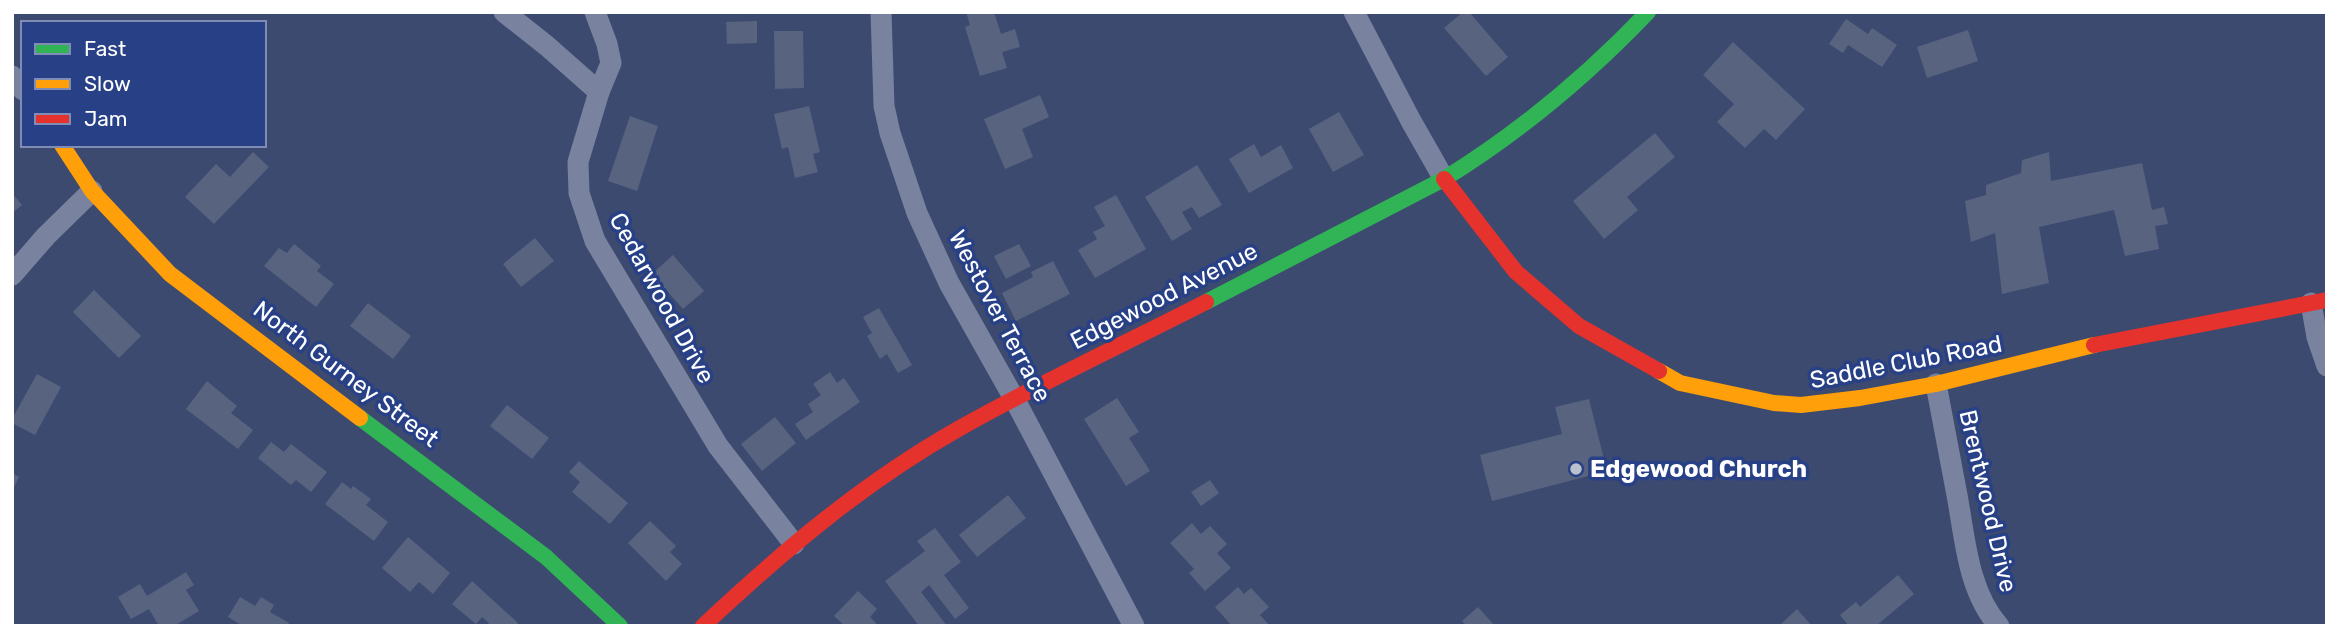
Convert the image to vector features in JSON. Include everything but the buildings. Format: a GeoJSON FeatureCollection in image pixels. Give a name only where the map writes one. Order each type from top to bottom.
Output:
{"type":"FeatureCollection","features":[{"type":"Feature","properties":{"kind":"street"},"geometry":{"type":"LineString","coordinates":[[504,12],[548,46],[599,92]]}},
{"type":"Feature","properties":{"kind":"street","name":"Cedarwood Drive"},"geometry":{"type":"LineString","coordinates":[[595,12],[611,63],[599,92],[578,162],[579,193],[595,241],[718,446],[794,544]]}},
{"type":"Feature","properties":{"kind":"street","name":"Westover Terrace"},"geometry":{"type":"LineString","coordinates":[[881,12],[884,106],[890,133],[917,213],[949,283],[1015,400],[1134,626]]}},
{"type":"Feature","properties":{"kind":"street"},"geometry":{"type":"LineString","coordinates":[[1354,12],[1410,121],[1444,179]]}},
{"type":"Feature","properties":{"kind":"street","name":"Edgewood Avenue"},"geometry":{"type":"LineString","coordinates":[[703,626],[828,516],[960,428],[1444,179],[1539,116],[1584,77],[1648,12]]}},
{"type":"Feature","properties":{"kind":"street","name":"North Gurney Street"},"geometry":{"type":"LineString","coordinates":[[63,147],[92,191],[170,274],[546,557],[620,626]]}},
{"type":"Feature","properties":{"kind":"street","name":"Saddle Club Road"},"geometry":{"type":"LineString","coordinates":[[1444,179],[1516,272],[1578,326],[1680,383],[1774,403],[1801,405],[1860,398],[1936,384],[2103,343],[2319,301]]}},
{"type":"Feature","properties":{"kind":"street"},"geometry":{"type":"LineString","coordinates":[[12,275],[46,236],[92,191]]}},
{"type":"Feature","properties":{"kind":"street"},"geometry":{"type":"LineString","coordinates":[[2319,301],[2317,337],[2327,366]]}},
{"type":"Feature","properties":{"kind":"street","name":"Brentwood Drive"},"geometry":{"type":"LineString","coordinates":[[1936,384],[1968,555],[1986,621]]}},
{"type":"Feature","properties":{"kind":"traffic: fast"},"geometry":{"type":"LineString","coordinates":[[1206,302],[1444,179],[1472,161],[1551,102],[1601,59],[1648,12]]}},
{"type":"Feature","properties":{"kind":"traffic: fast"},"geometry":{"type":"LineString","coordinates":[[360,418],[546,557],[620,626]]}},
{"type":"Feature","properties":{"kind":"traffic: slow"},"geometry":{"type":"LineString","coordinates":[[63,147],[92,191],[170,274],[360,418]]}},
{"type":"Feature","properties":{"kind":"traffic: slow"},"geometry":{"type":"LineString","coordinates":[[1659,371],[1680,383],[1774,403],[1801,405],[1860,398],[1936,384],[2094,345]]}},
{"type":"Feature","properties":{"kind":"traffic: jam"},"geometry":{"type":"LineString","coordinates":[[1444,179],[1516,272],[1579,326],[1659,371]]}},
{"type":"Feature","properties":{"kind":"traffic: jam"},"geometry":{"type":"LineString","coordinates":[[2094,345],[2327,300]]}},
{"type":"Feature","properties":{"kind":"traffic: jam"},"geometry":{"type":"LineString","coordinates":[[703,626],[825,519],[925,449],[1021,395],[1206,302]]}},
{"type":"Feature","properties":{"kind":"place","name":"Edgewood Church"},"geometry":{"type":"Point","coordinates":[1576,469]}}]}
